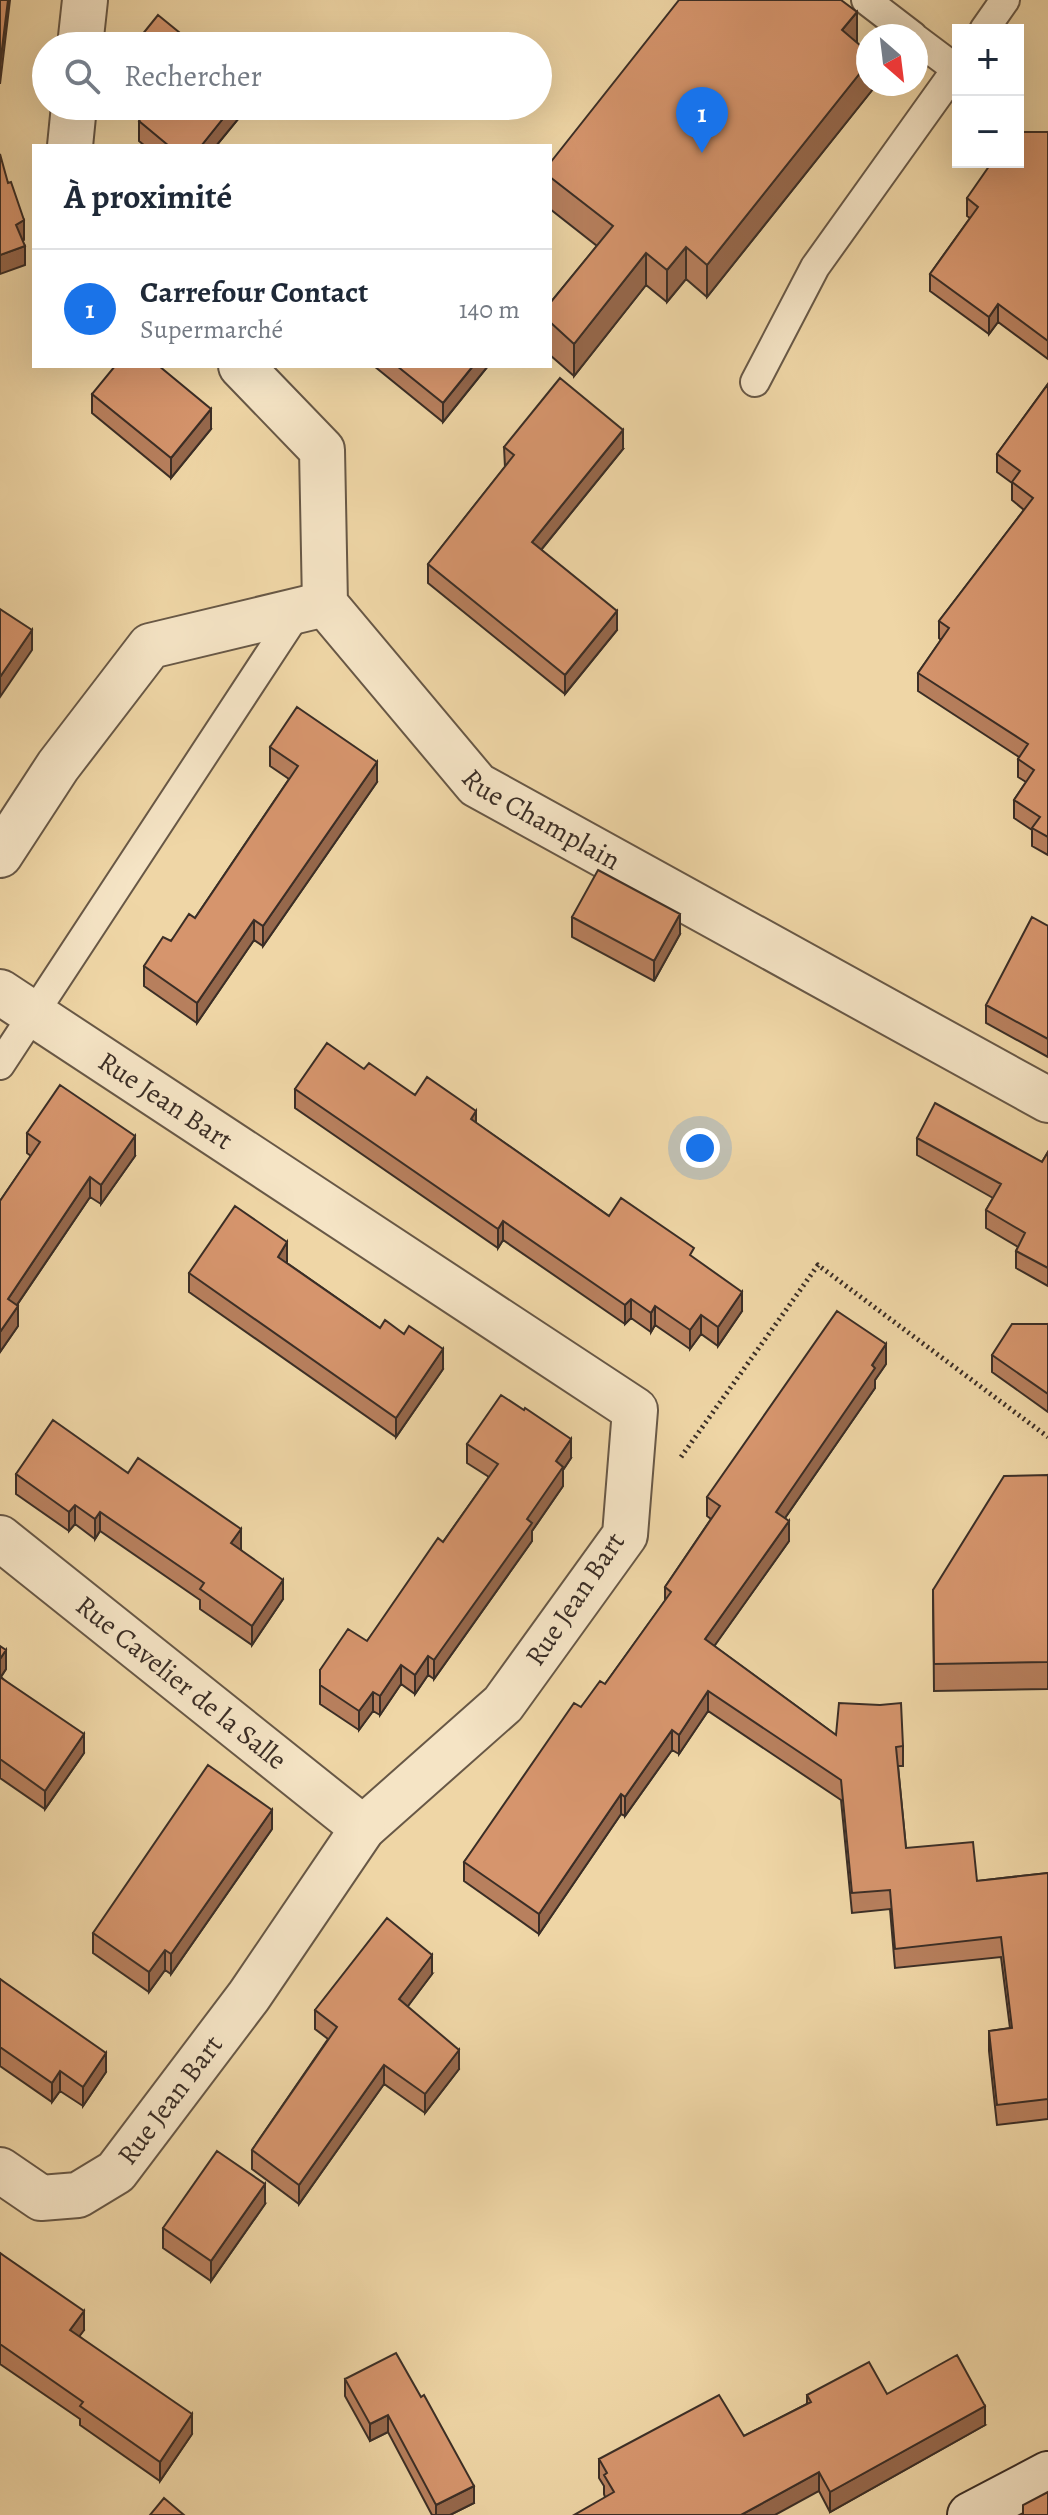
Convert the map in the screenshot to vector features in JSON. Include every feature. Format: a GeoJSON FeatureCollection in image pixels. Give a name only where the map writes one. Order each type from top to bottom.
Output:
{"type":"FeatureCollection","features":[{"type":"Feature","properties":{"kind":"street"},"geometry":{"type":"LineString","coordinates":[[82,32],[85,0]]}},
{"type":"Feature","properties":{"kind":"street"},"geometry":{"type":"LineString","coordinates":[[70,144],[73,120]]}},
{"type":"Feature","properties":{"kind":"street"},"geometry":{"type":"LineString","coordinates":[[0,855],[58,766],[150,646],[312,608],[322,450],[243,368]]}},
{"type":"Feature","properties":{"kind":"street","name":"Rue Champlain"},"geometry":{"type":"LineString","coordinates":[[312,608],[477,785],[1048,1100]]}},
{"type":"Feature","properties":{"kind":"street","name":"Rue Jean Bart"},"geometry":{"type":"LineString","coordinates":[[0,2170],[41,2198],[78,2195],[116,2172],[249,1996],[363,1828],[503,1704],[625,1535],[635,1410],[17,1004]]}},
{"type":"Feature","properties":{"kind":"street","name":"Rue Cavelier de la Salle"},"geometry":{"type":"LineString","coordinates":[[0,1538],[363,1828]]}},
{"type":"Feature","properties":{"kind":"street"},"geometry":{"type":"LineString","coordinates":[[970,2515],[1048,2474]]}},
{"type":"Feature","properties":{"kind":"lane"},"geometry":{"type":"LineString","coordinates":[[866,0],[897,24]]}},
{"type":"Feature","properties":{"kind":"lane"},"geometry":{"type":"LineString","coordinates":[[988,24],[1005,0]]}},
{"type":"Feature","properties":{"kind":"lane"},"geometry":{"type":"LineString","coordinates":[[928,47],[952,64]]}},
{"type":"Feature","properties":{"kind":"lane"},"geometry":{"type":"LineString","coordinates":[[755,382],[815,267],[952,75]]}},
{"type":"Feature","properties":{"kind":"lane"},"geometry":{"type":"LineString","coordinates":[[0,1065],[17,1004],[312,608]]}},
{"type":"Feature","properties":{"kind":"path"},"geometry":{"type":"LineString","coordinates":[[680,1458],[818,1265],[1048,1437]]}},
{"type":"Feature","properties":{"kind":"building"},"geometry":{"type":"Polygon","coordinates":[[[0,0],[8,0],[0,65],[0,0]]]}},
{"type":"Feature","properties":{"kind":"building"},"geometry":{"type":"Polygon","coordinates":[[[679,0],[841,0],[857,12],[842,30],[856,42],[856,78],[707,265],[686,247],[667,270],[646,253],[574,344],[552,324],[552,301],[613,226],[552,179],[552,160],[679,0]]]}},
{"type":"Feature","properties":{"kind":"building"},"geometry":{"type":"Polygon","coordinates":[[[158,15],[179,32],[144,32],[158,15]]]}},
{"type":"Feature","properties":{"kind":"building"},"geometry":{"type":"Polygon","coordinates":[[[222,120],[203,144],[167,144],[139,121],[222,120]]]}},
{"type":"Feature","properties":{"kind":"building"},"geometry":{"type":"Polygon","coordinates":[[[1024,132],[1048,132],[1048,341],[998,304],[989,317],[930,274],[978,207],[967,198],[988,168],[1024,168],[1024,132]]]}},
{"type":"Feature","properties":{"kind":"building"},"geometry":{"type":"Polygon","coordinates":[[[0,154],[24,220],[16,225],[25,246],[0,255],[0,154]]]}},
{"type":"Feature","properties":{"kind":"building"},"geometry":{"type":"Polygon","coordinates":[[[113,368],[161,368],[211,409],[171,458],[92,394],[113,368]]]}},
{"type":"Feature","properties":{"kind":"building"},"geometry":{"type":"Polygon","coordinates":[[[399,368],[471,368],[443,403],[399,368]]]}},
{"type":"Feature","properties":{"kind":"building"},"geometry":{"type":"Polygon","coordinates":[[[560,378],[623,430],[532,542],[617,611],[565,675],[428,564],[514,455],[504,447],[560,378]]]}},
{"type":"Feature","properties":{"kind":"building"},"geometry":{"type":"Polygon","coordinates":[[[1048,384],[1048,837],[1032,828],[1040,817],[1014,800],[1034,770],[1018,759],[1028,744],[918,673],[949,628],[939,621],[1033,498],[1012,482],[1020,471],[997,454],[1048,384]]]}},
{"type":"Feature","properties":{"kind":"building"},"geometry":{"type":"Polygon","coordinates":[[[0,609],[32,630],[0,677],[0,609]]]}},
{"type":"Feature","properties":{"kind":"building"},"geometry":{"type":"Polygon","coordinates":[[[297,707],[377,762],[263,926],[254,920],[197,1003],[144,966],[163,937],[171,941],[189,914],[195,918],[298,766],[270,747],[297,707]]]}},
{"type":"Feature","properties":{"kind":"building"},"geometry":{"type":"Polygon","coordinates":[[[598,870],[680,914],[654,961],[572,917],[598,870]]]}},
{"type":"Feature","properties":{"kind":"building"},"geometry":{"type":"Polygon","coordinates":[[[1032,917],[1048,926],[1048,1039],[986,1005],[1032,917]]]}},
{"type":"Feature","properties":{"kind":"building"},"geometry":{"type":"Polygon","coordinates":[[[327,1043],[364,1069],[369,1063],[415,1095],[427,1077],[476,1111],[471,1119],[609,1216],[621,1198],[694,1248],[690,1255],[742,1292],[718,1327],[701,1315],[690,1330],[655,1306],[651,1313],[631,1299],[625,1305],[503,1221],[498,1229],[295,1089],[327,1043]]]}},
{"type":"Feature","properties":{"kind":"building"},"geometry":{"type":"Polygon","coordinates":[[[60,1085],[135,1136],[101,1185],[90,1177],[8,1299],[18,1306],[0,1332],[0,1201],[40,1142],[27,1133],[60,1085]]]}},
{"type":"Feature","properties":{"kind":"building"},"geometry":{"type":"Polygon","coordinates":[[[935,1103],[1042,1162],[1048,1152],[1048,1268],[1016,1251],[1025,1233],[986,1210],[1001,1184],[917,1138],[935,1103]]]}},
{"type":"Feature","properties":{"kind":"building"},"geometry":{"type":"Polygon","coordinates":[[[235,1206],[287,1242],[278,1257],[380,1328],[385,1320],[404,1334],[409,1326],[443,1349],[396,1418],[189,1273],[235,1206]]]}},
{"type":"Feature","properties":{"kind":"building"},"geometry":{"type":"Polygon","coordinates":[[[837,1311],[886,1344],[872,1365],[875,1368],[776,1512],[789,1521],[705,1639],[836,1735],[839,1703],[901,1703],[903,1746],[896,1747],[906,1848],[973,1842],[977,1881],[1048,1873],[1048,2099],[997,2105],[989,2031],[1012,2028],[1001,1937],[895,1949],[890,1890],[852,1893],[841,1780],[708,1691],[679,1735],[672,1730],[625,1797],[621,1794],[539,1914],[464,1862],[574,1703],[581,1707],[600,1681],[605,1684],[671,1592],[665,1587],[720,1506],[707,1497],[837,1311]]]}},
{"type":"Feature","properties":{"kind":"building"},"geometry":{"type":"Polygon","coordinates":[[[1012,1324],[1048,1324],[1048,1394],[992,1355],[1012,1324]]]}},
{"type":"Feature","properties":{"kind":"building"},"geometry":{"type":"Polygon","coordinates":[[[501,1395],[571,1439],[556,1461],[563,1467],[527,1519],[532,1523],[434,1660],[428,1656],[415,1675],[401,1665],[380,1696],[373,1692],[359,1711],[320,1685],[320,1670],[348,1629],[367,1641],[438,1538],[443,1542],[498,1464],[467,1444],[501,1395]]]}},
{"type":"Feature","properties":{"kind":"building"},"geometry":{"type":"Polygon","coordinates":[[[53,1420],[128,1473],[138,1458],[241,1529],[231,1543],[283,1580],[252,1626],[200,1589],[204,1583],[100,1512],[95,1519],[75,1505],[69,1512],[16,1474],[53,1420]]]}},
{"type":"Feature","properties":{"kind":"building"},"geometry":{"type":"Polygon","coordinates":[[[1048,1475],[1048,1662],[934,1664],[933,1590],[1004,1476],[1048,1475]]]}},
{"type":"Feature","properties":{"kind":"building"},"geometry":{"type":"Polygon","coordinates":[[[0,1677],[84,1734],[45,1791],[0,1759],[0,1677]]]}},
{"type":"Feature","properties":{"kind":"building"},"geometry":{"type":"Polygon","coordinates":[[[208,1765],[272,1810],[171,1954],[165,1950],[149,1972],[93,1933],[208,1765]]]}},
{"type":"Feature","properties":{"kind":"building"},"geometry":{"type":"Polygon","coordinates":[[[387,1918],[432,1955],[399,1999],[459,2050],[425,2094],[384,2065],[299,2185],[252,2150],[337,2027],[315,2010],[387,1918]]]}},
{"type":"Feature","properties":{"kind":"building"},"geometry":{"type":"Polygon","coordinates":[[[0,1979],[106,2053],[83,2087],[60,2071],[52,2083],[0,2047],[0,1979]]]}},
{"type":"Feature","properties":{"kind":"building"},"geometry":{"type":"Polygon","coordinates":[[[217,2151],[265,2184],[211,2261],[163,2228],[217,2151]]]}},
{"type":"Feature","properties":{"kind":"building"},"geometry":{"type":"Polygon","coordinates":[[[0,2253],[84,2311],[70,2330],[192,2414],[160,2462],[80,2406],[83,2402],[0,2344],[0,2253]]]}},
{"type":"Feature","properties":{"kind":"building"},"geometry":{"type":"Polygon","coordinates":[[[396,2353],[421,2397],[424,2395],[474,2486],[436,2505],[388,2415],[370,2424],[345,2379],[396,2353]]]}},
{"type":"Feature","properties":{"kind":"building"},"geometry":{"type":"Polygon","coordinates":[[[957,2355],[985,2406],[830,2492],[819,2472],[741,2515],[574,2515],[614,2492],[599,2459],[719,2395],[744,2436],[811,2402],[807,2395],[869,2362],[887,2394],[957,2355]]]}},
{"type":"Feature","properties":{"kind":"building"},"geometry":{"type":"Polygon","coordinates":[[[1048,2492],[1048,2515],[1023,2515],[1023,2505],[1048,2492]]]}},
{"type":"Feature","properties":{"kind":"building"},"geometry":{"type":"Polygon","coordinates":[[[164,2498],[184,2515],[150,2515],[164,2498]]]}},
{"type":"Feature","properties":{"kind":"place","name":"Carrefour Contact"},"geometry":{"type":"Point","coordinates":[702,153]}}]}
